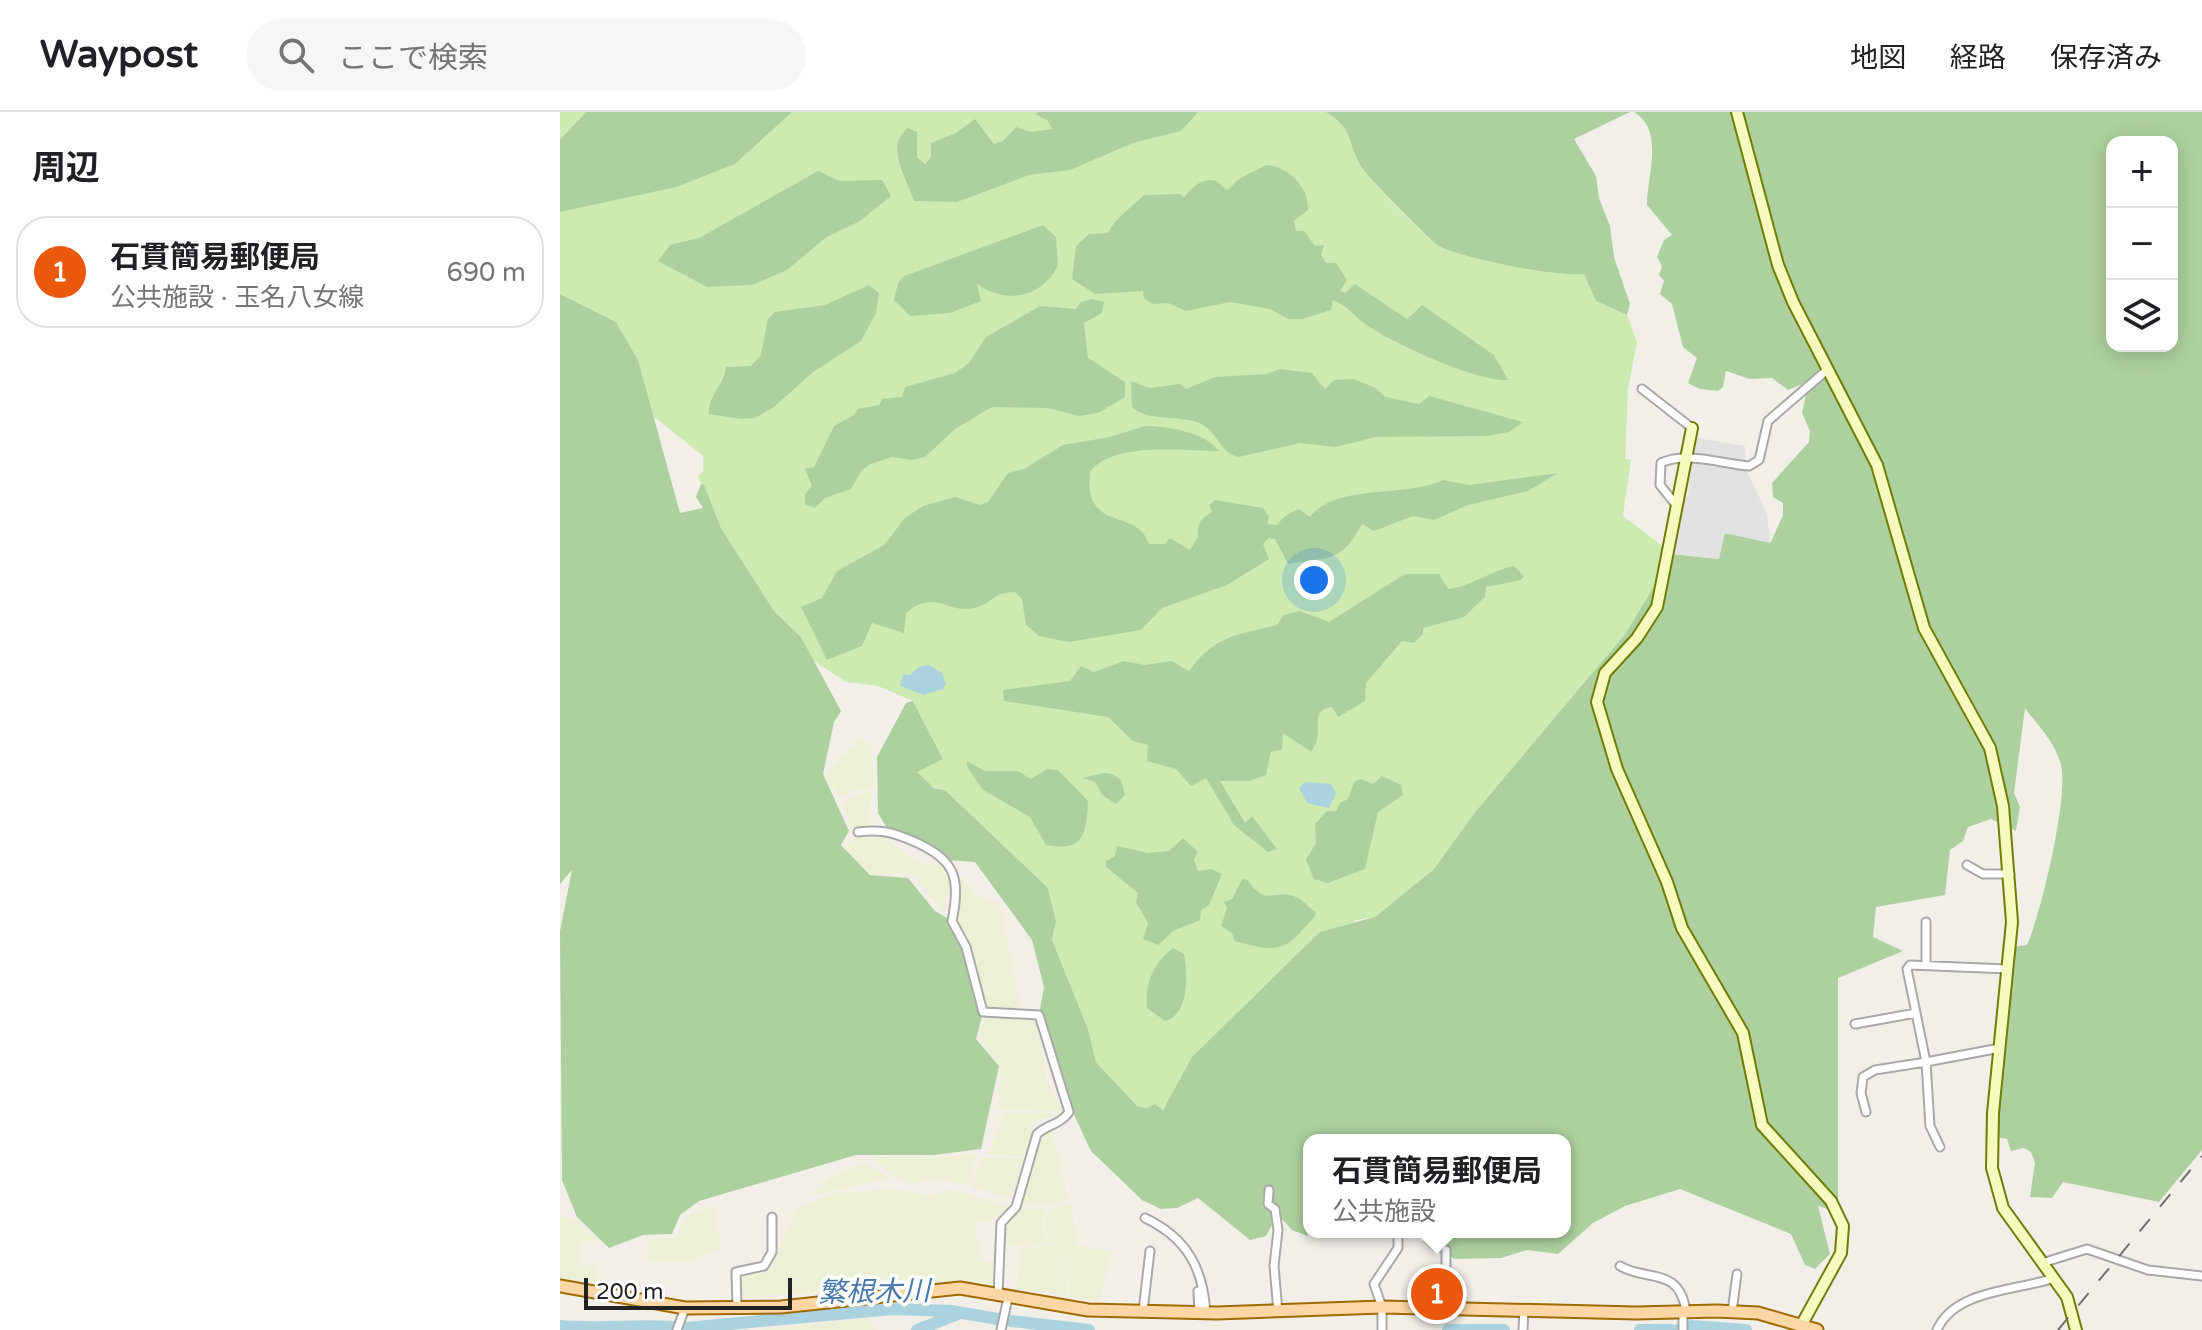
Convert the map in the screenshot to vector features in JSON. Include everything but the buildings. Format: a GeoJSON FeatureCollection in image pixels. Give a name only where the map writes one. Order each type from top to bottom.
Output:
{"type":"FeatureCollection","features":[{"type":"Feature","properties":{"kind":"main road"},"geometry":{"type":"LineString","coordinates":[[560,1286],[685,1308],[811,1304],[960,1288],[1088,1310],[1382,1313],[1446,1308],[1684,1314],[1732,1312],[1802,1324],[1817,1330]]}},
{"type":"Feature","properties":{"kind":"street"},"geometry":{"type":"LineString","coordinates":[[1737,112],[1768,236],[1793,302],[1877,465],[1906,577],[1924,628],[1990,748],[2003,806],[2012,922],[1991,1147],[1996,1186],[2017,1231],[2067,1297],[2076,1330]]}},
{"type":"Feature","properties":{"kind":"street"},"geometry":{"type":"LineString","coordinates":[[1678,508],[1660,485],[1661,463],[1671,458],[1688,458],[1749,466],[1759,460],[1768,421],[1828,369]]}},
{"type":"Feature","properties":{"kind":"street"},"geometry":{"type":"LineString","coordinates":[[1642,389],[1692,428],[1688,458],[1657,607],[1637,638],[1605,673],[1597,702],[1617,769],[1667,882],[1682,928],[1743,1033],[1762,1125],[1831,1201],[1843,1226],[1841,1253],[1802,1324]]}},
{"type":"Feature","properties":{"kind":"street"},"geometry":{"type":"LineString","coordinates":[[858,832],[888,830],[947,860],[956,898],[952,921],[966,947],[983,1012],[1039,1015],[1069,1112],[1062,1122],[1045,1127],[1037,1134],[1016,1207],[1001,1223],[1001,1330]]}},
{"type":"Feature","properties":{"kind":"street"},"geometry":{"type":"LineString","coordinates":[[1967,865],[1983,874],[2010,874]]}},
{"type":"Feature","properties":{"kind":"street"},"geometry":{"type":"LineString","coordinates":[[1926,922],[1926,965]]}},
{"type":"Feature","properties":{"kind":"street"},"geometry":{"type":"LineString","coordinates":[[1940,1147],[1930,1126],[1926,1062],[1907,969],[1910,965],[1926,965],[2008,969]]}},
{"type":"Feature","properties":{"kind":"street"},"geometry":{"type":"LineString","coordinates":[[1855,1024],[1916,1013]]}},
{"type":"Feature","properties":{"kind":"street"},"geometry":{"type":"LineString","coordinates":[[1866,1112],[1861,1093],[1863,1077],[1875,1070],[2000,1048]]}},
{"type":"Feature","properties":{"kind":"street"},"geometry":{"type":"LineString","coordinates":[[1269,1190],[1268,1204],[1275,1209],[1278,1230],[1274,1266],[1278,1312]]}},
{"type":"Feature","properties":{"kind":"street"},"geometry":{"type":"LineString","coordinates":[[737,1307],[736,1272],[764,1266],[772,1252],[772,1217]]}},
{"type":"Feature","properties":{"kind":"street"},"geometry":{"type":"LineString","coordinates":[[1145,1218],[1167,1230],[1198,1266],[1204,1279],[1203,1313]]}},
{"type":"Feature","properties":{"kind":"street"},"geometry":{"type":"LineString","coordinates":[[1382,1330],[1382,1313],[1374,1284],[1398,1248],[1398,1238]]}},
{"type":"Feature","properties":{"kind":"street"},"geometry":{"type":"LineString","coordinates":[[2042,1263],[2087,1249],[2148,1270],[2202,1276]]}},
{"type":"Feature","properties":{"kind":"street"},"geometry":{"type":"LineString","coordinates":[[1446,1250],[1446,1308]]}},
{"type":"Feature","properties":{"kind":"street"},"geometry":{"type":"LineString","coordinates":[[1143,1311],[1150,1251]]}},
{"type":"Feature","properties":{"kind":"street"},"geometry":{"type":"LineString","coordinates":[[1620,1266],[1666,1277],[1678,1291],[1684,1314],[1683,1330]]}},
{"type":"Feature","properties":{"kind":"street"},"geometry":{"type":"LineString","coordinates":[[1732,1312],[1737,1274]]}},
{"type":"Feature","properties":{"kind":"street"},"geometry":{"type":"LineString","coordinates":[[1937,1330],[1946,1313],[1976,1297],[2054,1278]]}},
{"type":"Feature","properties":{"kind":"street"},"geometry":{"type":"LineString","coordinates":[[1198,1291],[1203,1313]]}},
{"type":"Feature","properties":{"kind":"street"},"geometry":{"type":"LineString","coordinates":[[677,1330],[685,1308]]}},
{"type":"Feature","properties":{"kind":"street"},"geometry":{"type":"LineString","coordinates":[[1523,1330],[1524,1310]]}},
{"type":"Feature","properties":{"kind":"green space"},"geometry":{"type":"Polygon","coordinates":[[[560,112],[1326,112],[1347,133],[1365,172],[1412,223],[1439,246],[1510,266],[1584,274],[1596,301],[1627,315],[1637,342],[1628,389],[1625,459],[1631,460],[1623,516],[1673,554],[1626,633],[1476,811],[1434,869],[1375,917],[1356,920],[1180,1078],[1174,1094],[1162,1110],[1137,1106],[1096,1062],[1088,1029],[1052,940],[1056,921],[1048,888],[945,790],[929,784],[916,772],[943,758],[913,701],[878,686],[846,682],[814,661],[801,637],[774,611],[721,528],[698,477],[703,471],[703,456],[652,415],[638,360],[616,322],[560,294],[560,112]]]}},
{"type":"Feature","properties":{"kind":"green space"},"geometry":{"type":"Polygon","coordinates":[[[586,112],[792,112],[735,164],[676,187],[560,212],[560,140],[586,112]]]}},
{"type":"Feature","properties":{"kind":"green space"},"geometry":{"type":"Polygon","coordinates":[[[1198,112],[1181,131],[1133,143],[1070,170],[1029,175],[957,202],[914,201],[897,153],[901,136],[908,128],[917,132],[917,157],[925,164],[931,157],[931,143],[956,133],[975,119],[994,144],[1003,141],[1016,127],[1031,132],[1052,129],[1048,121],[1035,114],[1198,112]]]}},
{"type":"Feature","properties":{"kind":"green space"},"geometry":{"type":"Polygon","coordinates":[[[1326,112],[1630,112],[1574,139],[1596,176],[1599,198],[1610,226],[1614,257],[1630,304],[1627,315],[1596,301],[1584,274],[1510,266],[1439,246],[1365,172],[1347,133],[1326,112]]]}},
{"type":"Feature","properties":{"kind":"green space"},"geometry":{"type":"Polygon","coordinates":[[[1634,112],[2202,112],[2202,1150],[2159,1202],[2063,1182],[2052,1198],[2030,1197],[2035,1163],[2031,1152],[2024,1148],[2011,1151],[2007,1139],[1992,1136],[2010,947],[2027,945],[2033,930],[2052,855],[2061,801],[2061,765],[2055,749],[2025,708],[2014,793],[2020,807],[2016,831],[1991,819],[1968,827],[1963,841],[1950,850],[1945,895],[1876,907],[1873,937],[1903,951],[1838,978],[1838,1205],[1827,1209],[1818,1206],[1830,1254],[1815,1269],[1805,1265],[1791,1234],[1680,1189],[1625,1206],[1593,1223],[1558,1254],[1527,1250],[1501,1258],[1456,1259],[1433,1251],[1423,1242],[1425,1238],[1571,1238],[1571,1134],[1303,1134],[1303,1234],[1292,1230],[1282,1219],[1272,1225],[1266,1236],[1250,1240],[1198,1198],[1177,1208],[1161,1209],[1142,1200],[1091,1151],[1061,1087],[1039,1015],[1044,987],[1032,940],[975,862],[947,860],[887,828],[878,813],[877,757],[906,703],[913,701],[943,759],[917,772],[934,788],[945,790],[1048,888],[1056,921],[1052,940],[1088,1029],[1096,1062],[1137,1106],[1147,1108],[1155,1104],[1163,1110],[1192,1057],[1320,932],[1375,917],[1434,869],[1476,811],[1626,633],[1673,554],[1718,559],[1724,533],[1771,542],[1783,515],[1783,503],[1773,497],[1772,483],[1809,442],[1810,431],[1802,413],[1806,394],[1813,384],[1810,381],[1788,390],[1772,378],[1750,379],[1726,371],[1723,387],[1718,391],[1700,389],[1688,383],[1697,358],[1683,347],[1672,304],[1660,294],[1664,281],[1659,275],[1662,266],[1657,257],[1664,240],[1672,235],[1647,205],[1652,142],[1643,120],[1634,112]]]}},
{"type":"Feature","properties":{"kind":"green space"},"geometry":{"type":"Polygon","coordinates":[[[1266,165],[1282,169],[1301,186],[1308,210],[1294,221],[1296,231],[1304,231],[1315,246],[1324,245],[1321,255],[1326,263],[1336,263],[1347,280],[1340,291],[1345,293],[1355,284],[1407,319],[1422,305],[1494,355],[1508,380],[1457,369],[1416,352],[1368,326],[1333,300],[1331,310],[1302,319],[1288,319],[1270,309],[1230,302],[1186,311],[1168,303],[1152,304],[1144,298],[1143,291],[1095,294],[1072,279],[1076,246],[1089,234],[1108,233],[1119,217],[1144,195],[1180,194],[1184,198],[1194,186],[1208,180],[1218,182],[1228,190],[1239,179],[1266,165]]]}},
{"type":"Feature","properties":{"kind":"green space"},"geometry":{"type":"Polygon","coordinates":[[[818,171],[840,181],[882,180],[891,196],[860,221],[825,238],[787,270],[752,285],[707,287],[658,261],[670,245],[699,238],[818,171]]]}},
{"type":"Feature","properties":{"kind":"green space"},"geometry":{"type":"Polygon","coordinates":[[[1043,225],[1056,237],[1058,266],[1042,286],[1022,295],[1011,296],[977,284],[981,301],[950,313],[910,316],[894,300],[898,283],[904,276],[1043,225]]]}},
{"type":"Feature","properties":{"kind":"green space"},"geometry":{"type":"Polygon","coordinates":[[[869,285],[879,293],[876,313],[861,341],[813,372],[774,407],[755,418],[709,414],[726,367],[751,366],[761,355],[768,319],[775,312],[825,305],[869,285]]]}},
{"type":"Feature","properties":{"kind":"green space"},"geometry":{"type":"Polygon","coordinates":[[[560,294],[616,322],[638,360],[680,513],[703,508],[696,497],[701,484],[704,485],[721,528],[774,611],[801,637],[841,711],[834,722],[823,774],[849,831],[841,845],[870,875],[908,878],[935,911],[952,921],[966,947],[983,1012],[976,1039],[999,1066],[981,1149],[934,1155],[856,1155],[699,1201],[680,1215],[672,1234],[643,1235],[609,1248],[577,1217],[562,1180],[560,931],[572,870],[560,884],[560,294]]]}},
{"type":"Feature","properties":{"kind":"green space"},"geometry":{"type":"Polygon","coordinates":[[[1092,299],[1104,302],[1102,313],[1084,323],[1088,358],[1125,382],[1125,397],[1098,413],[1079,416],[1047,408],[992,407],[955,429],[925,457],[912,460],[892,457],[871,464],[862,470],[851,489],[825,498],[815,508],[805,504],[805,494],[812,486],[805,469],[814,467],[834,426],[854,415],[858,409],[879,405],[882,399],[902,397],[905,387],[955,373],[969,363],[986,337],[1040,306],[1076,309],[1081,302],[1092,299]]]}},
{"type":"Feature","properties":{"kind":"green space"},"geometry":{"type":"Polygon","coordinates":[[[1280,369],[1312,373],[1325,389],[1334,380],[1353,379],[1376,388],[1385,397],[1419,404],[1429,396],[1523,422],[1509,432],[1486,436],[1376,437],[1335,447],[1300,443],[1239,457],[1228,452],[1206,427],[1198,423],[1148,415],[1132,407],[1131,381],[1149,388],[1180,384],[1186,389],[1215,377],[1267,374],[1280,369]]]}},
{"type":"Feature","properties":{"kind":"green space"},"geometry":{"type":"Polygon","coordinates":[[[1145,426],[1195,435],[1213,444],[1219,451],[1150,450],[1100,462],[1090,472],[1093,502],[1108,515],[1136,527],[1149,544],[1165,544],[1170,538],[1190,550],[1198,537],[1200,522],[1212,512],[1209,505],[1215,500],[1263,508],[1269,517],[1267,524],[1277,525],[1299,509],[1310,517],[1321,506],[1354,495],[1411,489],[1443,480],[1469,485],[1558,473],[1528,491],[1468,505],[1434,520],[1413,516],[1374,531],[1362,524],[1347,546],[1325,558],[1288,564],[1275,539],[1269,538],[1263,544],[1269,559],[1227,585],[1162,608],[1141,630],[1069,642],[1039,636],[1026,625],[1022,599],[1015,592],[1001,594],[974,608],[956,608],[933,602],[916,606],[906,613],[904,633],[872,623],[862,646],[827,660],[801,607],[822,598],[837,571],[884,545],[905,518],[923,506],[955,497],[980,505],[988,502],[1008,473],[1024,469],[1063,445],[1110,437],[1145,426]]]}},
{"type":"Feature","properties":{"kind":"green space"},"geometry":{"type":"Polygon","coordinates":[[[1514,566],[1524,576],[1521,580],[1486,587],[1485,597],[1464,617],[1423,628],[1423,634],[1414,643],[1402,641],[1366,683],[1365,701],[1338,717],[1332,707],[1322,711],[1318,719],[1317,741],[1311,752],[1283,733],[1282,749],[1271,752],[1266,775],[1249,781],[1220,781],[1245,823],[1252,816],[1277,849],[1268,852],[1234,825],[1206,778],[1191,786],[1176,769],[1147,761],[1148,745],[1133,741],[1108,717],[1004,701],[1003,690],[1070,681],[1081,666],[1094,672],[1124,661],[1145,665],[1172,661],[1189,671],[1209,650],[1228,638],[1277,625],[1284,615],[1300,611],[1329,622],[1405,574],[1439,574],[1448,589],[1514,566]]]}},
{"type":"Feature","properties":{"kind":"green space"},"geometry":{"type":"Polygon","coordinates":[[[861,737],[872,747],[874,786],[840,796],[824,776],[861,737]]]}},
{"type":"Feature","properties":{"kind":"green space"},"geometry":{"type":"Polygon","coordinates":[[[967,761],[985,771],[1018,771],[1031,779],[1047,769],[1058,770],[1088,801],[1081,838],[1069,846],[1046,845],[1030,817],[983,790],[967,767],[967,761]]]}},
{"type":"Feature","properties":{"kind":"green space"},"geometry":{"type":"Polygon","coordinates":[[[1105,773],[1121,780],[1125,795],[1116,804],[1102,795],[1095,782],[1082,778],[1105,773]]]}},
{"type":"Feature","properties":{"kind":"green space"},"geometry":{"type":"Polygon","coordinates":[[[1382,776],[1401,785],[1403,795],[1378,812],[1365,869],[1328,883],[1314,879],[1306,860],[1316,843],[1315,824],[1327,811],[1336,811],[1340,803],[1348,799],[1354,782],[1361,779],[1373,784],[1382,776]]]}},
{"type":"Feature","properties":{"kind":"green space"},"geometry":{"type":"Polygon","coordinates":[[[872,790],[868,826],[852,829],[842,801],[872,790]]]}},
{"type":"Feature","properties":{"kind":"green space"},"geometry":{"type":"Polygon","coordinates":[[[879,834],[920,863],[939,863],[953,873],[944,912],[912,874],[869,874],[844,848],[856,836],[879,834]]]}},
{"type":"Feature","properties":{"kind":"green space"},"geometry":{"type":"Polygon","coordinates":[[[1183,838],[1198,852],[1194,860],[1198,871],[1212,869],[1222,874],[1209,905],[1201,910],[1200,920],[1173,931],[1158,945],[1143,939],[1148,923],[1136,902],[1138,893],[1106,867],[1106,861],[1115,856],[1117,846],[1148,853],[1169,851],[1183,838]]]}},
{"type":"Feature","properties":{"kind":"green space"},"geometry":{"type":"Polygon","coordinates":[[[956,871],[975,895],[1000,903],[1021,1010],[986,1010],[968,943],[952,919],[958,918],[956,871]]]}},
{"type":"Feature","properties":{"kind":"green space"},"geometry":{"type":"Polygon","coordinates":[[[1242,879],[1248,880],[1266,896],[1284,894],[1300,899],[1316,912],[1314,917],[1297,936],[1282,946],[1266,948],[1235,941],[1232,933],[1221,926],[1227,908],[1224,902],[1232,899],[1242,879]]]}},
{"type":"Feature","properties":{"kind":"green space"},"geometry":{"type":"Polygon","coordinates":[[[1173,948],[1184,954],[1185,993],[1179,1011],[1165,1021],[1147,1008],[1147,990],[1155,967],[1173,948]]]}},
{"type":"Feature","properties":{"kind":"green space"},"geometry":{"type":"Polygon","coordinates":[[[984,1018],[1036,1021],[1047,1079],[1062,1111],[999,1110],[1001,1065],[979,1038],[984,1018]]]}},
{"type":"Feature","properties":{"kind":"green space"},"geometry":{"type":"Polygon","coordinates":[[[1004,1113],[1059,1113],[1034,1122],[1025,1157],[988,1154],[1004,1113]]]}},
{"type":"Feature","properties":{"kind":"green space"},"geometry":{"type":"Polygon","coordinates":[[[1052,1128],[1068,1199],[1054,1204],[1021,1203],[1038,1138],[1052,1128]]]}},
{"type":"Feature","properties":{"kind":"green space"},"geometry":{"type":"Polygon","coordinates":[[[978,1154],[967,1185],[935,1179],[911,1184],[893,1176],[871,1157],[934,1158],[978,1154]]]}},
{"type":"Feature","properties":{"kind":"green space"},"geometry":{"type":"Polygon","coordinates":[[[980,1158],[1024,1159],[1011,1198],[972,1188],[980,1158]]]}},
{"type":"Feature","properties":{"kind":"green space"},"geometry":{"type":"Polygon","coordinates":[[[866,1163],[891,1178],[809,1196],[828,1178],[866,1163]]]}},
{"type":"Feature","properties":{"kind":"green space"},"geometry":{"type":"Polygon","coordinates":[[[891,1189],[931,1195],[950,1189],[1009,1207],[996,1219],[975,1222],[981,1261],[994,1263],[996,1286],[943,1282],[741,1298],[740,1276],[769,1270],[797,1209],[832,1193],[891,1189]]]}},
{"type":"Feature","properties":{"kind":"green space"},"geometry":{"type":"Polygon","coordinates":[[[1071,1203],[1078,1245],[1110,1251],[1101,1300],[1069,1297],[1068,1260],[1074,1244],[1065,1259],[1066,1296],[1016,1289],[1022,1248],[1049,1246],[1044,1223],[1050,1210],[1071,1203]]]}},
{"type":"Feature","properties":{"kind":"green space"},"geometry":{"type":"Polygon","coordinates":[[[713,1205],[722,1248],[687,1262],[650,1261],[646,1239],[675,1238],[686,1217],[713,1205]]]}},
{"type":"Feature","properties":{"kind":"green space"},"geometry":{"type":"Polygon","coordinates":[[[1018,1209],[1047,1209],[1041,1222],[1046,1244],[1003,1247],[1004,1220],[1011,1220],[1018,1209]]]}},
{"type":"Feature","properties":{"kind":"green space"},"geometry":{"type":"Polygon","coordinates":[[[560,1216],[575,1220],[598,1242],[580,1240],[579,1267],[598,1262],[595,1283],[560,1278],[560,1238],[563,1237],[560,1236],[560,1216]]]}},
{"type":"Feature","properties":{"kind":"green space"},"geometry":{"type":"Polygon","coordinates":[[[869,1318],[877,1330],[755,1330],[869,1318]]]}},
{"type":"Feature","properties":{"kind":"shaded area"},"geometry":{"type":"Polygon","coordinates":[[[1698,438],[1745,446],[1746,469],[1767,514],[1770,543],[1725,533],[1719,559],[1673,554],[1681,504],[1688,496],[1694,442],[1698,438]]]}},
{"type":"Feature","properties":{"kind":"water"},"geometry":{"type":"Polygon","coordinates":[[[929,665],[942,673],[946,684],[943,689],[923,695],[900,686],[903,674],[910,675],[919,667],[929,665]]]}},
{"type":"Feature","properties":{"kind":"water"},"geometry":{"type":"Polygon","coordinates":[[[1305,782],[1331,784],[1336,793],[1329,808],[1307,803],[1299,788],[1305,782]]]}},
{"type":"Feature","properties":{"kind":"waterway","name":"繁根木川"},"geometry":{"type":"LineString","coordinates":[[560,1326],[686,1328],[893,1309],[951,1311],[998,1319]]}},
{"type":"Feature","properties":{"kind":"waterway"},"geometry":{"type":"LineString","coordinates":[[917,1330],[958,1314]]}},
{"type":"Feature","properties":{"kind":"waterway","name":"繁根木川"},"geometry":{"type":"LineString","coordinates":[[1011,1321],[1089,1330]]}},
{"type":"Feature","properties":{"kind":"waterway","name":"繁根木川"},"geometry":{"type":"LineString","coordinates":[[1678,1330],[1692,1326],[1746,1330]]}},
{"type":"Feature","properties":{"kind":"waterway","name":"繁根木川"},"geometry":{"type":"LineString","coordinates":[[1448,1330],[1504,1330]]}},
{"type":"Feature","properties":{"kind":"waterway","name":"繁根木川"},"geometry":{"type":"LineString","coordinates":[[1640,1330],[1671,1330]]}},
{"type":"Feature","properties":{"kind":"railway"},"geometry":{"type":"LineString","coordinates":[[2058,1330],[2202,1156]]}},
{"type":"Feature","properties":{"kind":"place","name":"石貫簡易郵便局"},"geometry":{"type":"Point","coordinates":[1437,1294]}}]}
